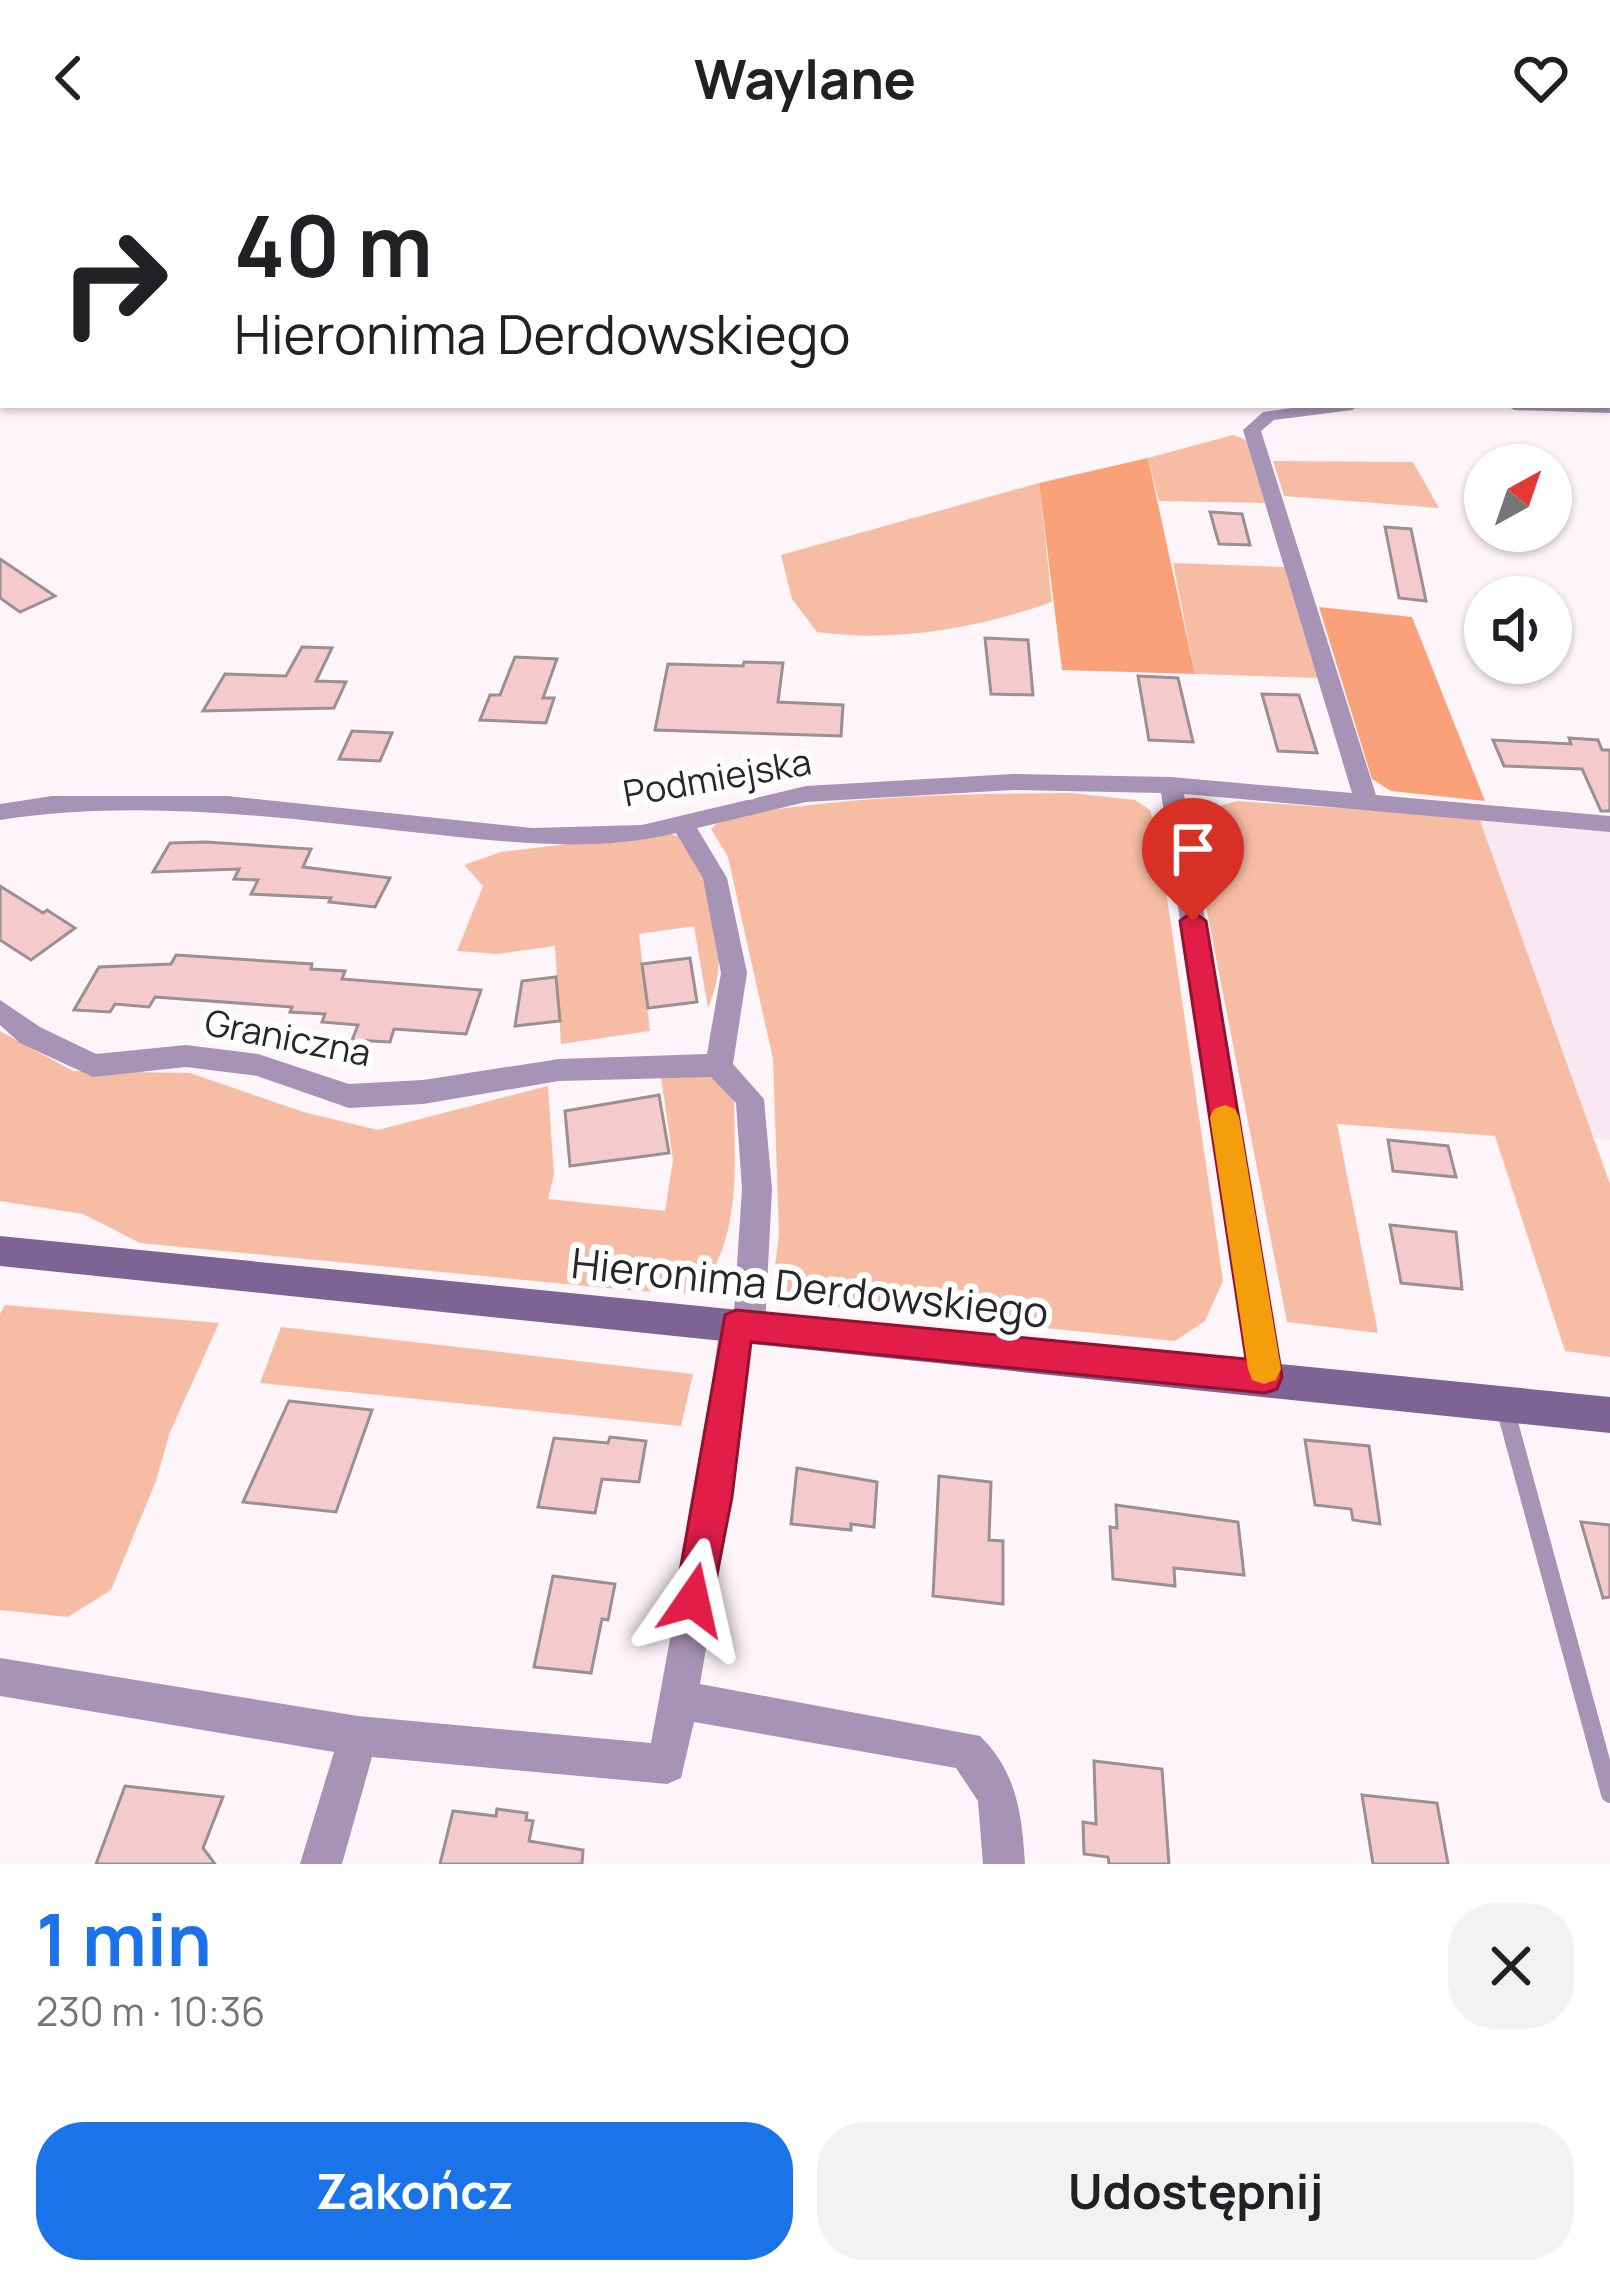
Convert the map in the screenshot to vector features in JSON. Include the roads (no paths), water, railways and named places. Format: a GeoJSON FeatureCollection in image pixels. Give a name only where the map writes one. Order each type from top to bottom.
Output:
{"type":"FeatureCollection","features":[{"type":"Feature","properties":{"kind":"street"},"geometry":{"type":"LineString","coordinates":[[1329,408],[1269,416],[1252,430],[1366,801]]}},
{"type":"Feature","properties":{"kind":"street","name":"Podmiejska"},"geometry":{"type":"LineString","coordinates":[[0,812],[52,804],[227,804],[532,836],[642,832],[806,794],[1013,782],[1172,785],[1610,824]]}},
{"type":"Feature","properties":{"kind":"street"},"geometry":{"type":"LineString","coordinates":[[1172,785],[1265,1377]]}},
{"type":"Feature","properties":{"kind":"street"},"geometry":{"type":"LineString","coordinates":[[0,1677],[358,1736],[668,1764],[743,1326],[757,1189],[750,1099],[719,1067],[734,973],[715,878],[682,823]]}},
{"type":"Feature","properties":{"kind":"street","name":"Graniczna"},"geometry":{"type":"LineString","coordinates":[[0,1010],[30,1035],[93,1066],[186,1056],[258,1065],[349,1096],[423,1092],[560,1070],[694,1063],[719,1067]]}},
{"type":"Feature","properties":{"kind":"street","name":"Hieronima Derdowskiego"},"geometry":{"type":"LineString","coordinates":[[0,1251],[1610,1415]]}},
{"type":"Feature","properties":{"kind":"street"},"geometry":{"type":"LineString","coordinates":[[678,1700],[966,1750],[988,1770],[1001,1815],[1004,1864]]}},
{"type":"Feature","properties":{"kind":"street"},"geometry":{"type":"LineString","coordinates":[[321,1864],[358,1736]]}},
{"type":"Feature","properties":{"kind":"lane"},"geometry":{"type":"LineString","coordinates":[[1503,1403],[1610,1794]]}}]}
